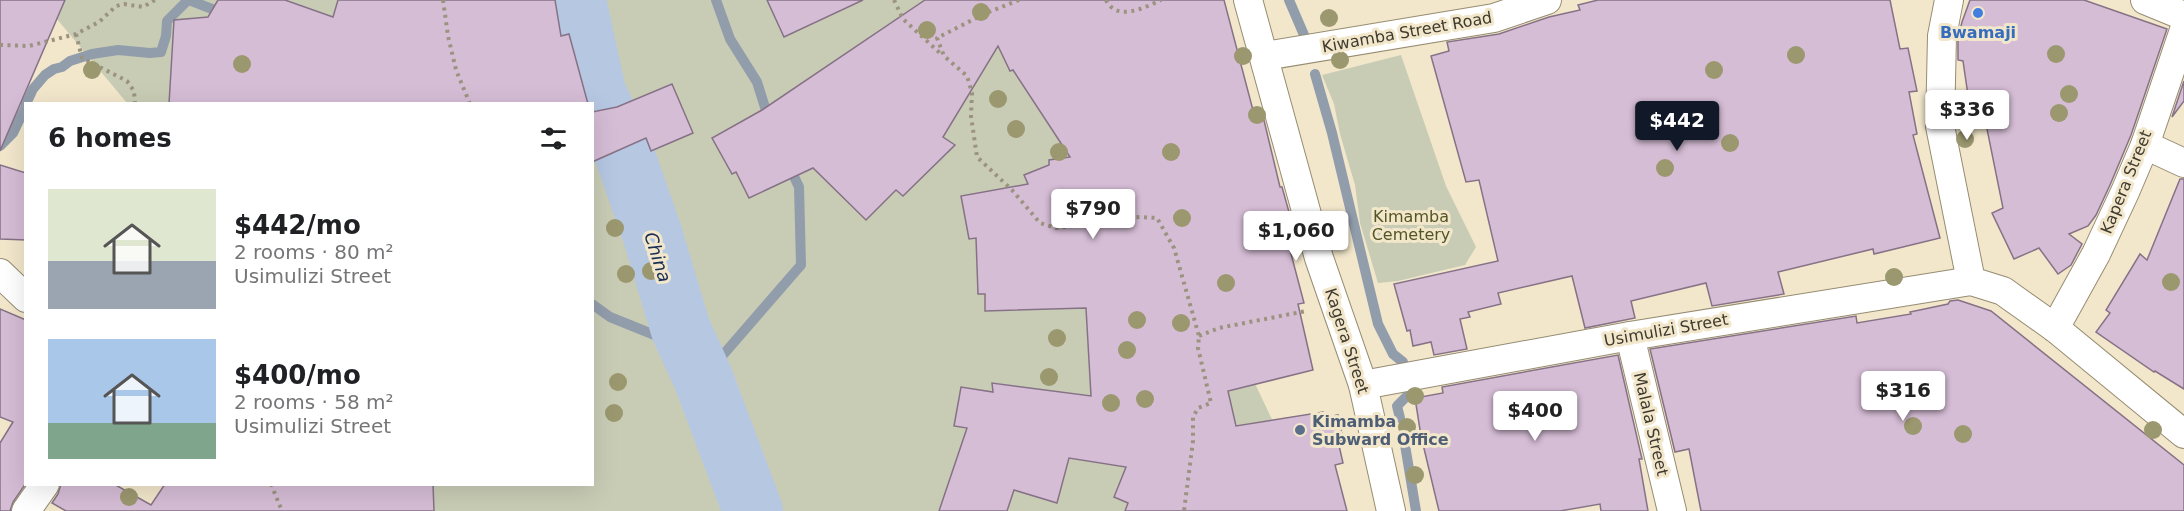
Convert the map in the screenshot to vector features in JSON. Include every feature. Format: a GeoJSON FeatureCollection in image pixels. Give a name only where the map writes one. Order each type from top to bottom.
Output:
{"type":"FeatureCollection","features":[{"type":"Feature","properties":{"kind":"street","name":"Kagera Street"},"geometry":{"type":"LineString","coordinates":[[1248,0],[1319,258],[1362,385],[1391,511]]}},
{"type":"Feature","properties":{"kind":"street","name":"Kiwamba Street Road"},"geometry":{"type":"LineString","coordinates":[[1265,56],[1494,18],[1547,0]]}},
{"type":"Feature","properties":{"kind":"street"},"geometry":{"type":"LineString","coordinates":[[1949,0],[1942,36],[1940,126],[1971,280]]}},
{"type":"Feature","properties":{"kind":"street"},"geometry":{"type":"LineString","coordinates":[[2145,0],[2184,16]]}},
{"type":"Feature","properties":{"kind":"street","name":"Kapera Street"},"geometry":{"type":"LineString","coordinates":[[2055,328],[2096,254],[2145,145],[2184,30]]}},
{"type":"Feature","properties":{"kind":"street"},"geometry":{"type":"LineString","coordinates":[[2145,145],[2184,163]]}},
{"type":"Feature","properties":{"kind":"street"},"geometry":{"type":"LineString","coordinates":[[0,273],[24,296]]}},
{"type":"Feature","properties":{"kind":"street","name":"Usimulizi Street"},"geometry":{"type":"LineString","coordinates":[[1362,385],[1630,336],[1971,280],[2002,291],[2055,328],[2184,434]]}},
{"type":"Feature","properties":{"kind":"street","name":"Malala Street"},"geometry":{"type":"LineString","coordinates":[[1630,336],[1672,511]]}},
{"type":"Feature","properties":{"kind":"street"},"geometry":{"type":"LineString","coordinates":[[26,511],[44,486]]}},
{"type":"Feature","properties":{"kind":"path"},"geometry":{"type":"LineString","coordinates":[[0,45],[29,46],[76,34],[99,22],[116,6],[123,4],[143,7],[155,0]]}},
{"type":"Feature","properties":{"kind":"path"},"geometry":{"type":"LineString","coordinates":[[443,0],[456,70],[469,102]]}},
{"type":"Feature","properties":{"kind":"path"},"geometry":{"type":"LineString","coordinates":[[894,0],[903,19],[966,76],[972,93],[971,116],[977,157],[1012,190],[1040,223],[1056,228],[1080,225],[1095,219],[1157,218],[1174,248],[1199,336],[1198,348],[1210,403],[1198,408],[1193,417],[1193,441],[1184,511]]}},
{"type":"Feature","properties":{"kind":"path"},"geometry":{"type":"LineString","coordinates":[[944,56],[937,38],[984,14],[1019,0]]}},
{"type":"Feature","properties":{"kind":"path"},"geometry":{"type":"LineString","coordinates":[[1106,0],[1110,8],[1117,12],[1126,12],[1161,0]]}},
{"type":"Feature","properties":{"kind":"path"},"geometry":{"type":"LineString","coordinates":[[76,34],[82,58],[127,81],[134,91],[135,102]]}},
{"type":"Feature","properties":{"kind":"path"},"geometry":{"type":"LineString","coordinates":[[1199,336],[1219,328],[1307,311]]}},
{"type":"Feature","properties":{"kind":"path"},"geometry":{"type":"LineString","coordinates":[[272,486],[282,511]]}},
{"type":"Feature","properties":{"kind":"green space"},"geometry":{"type":"Polygon","coordinates":[[[41,0],[1086,0],[1233,337],[1276,428],[1280,511],[279,511],[271,486],[594,486],[594,102],[126,102],[41,0]]]}},
{"type":"Feature","properties":{"kind":"green space","name":"Kimamba Cemetery"},"geometry":{"type":"Polygon","coordinates":[[[1401,55],[1446,186],[1476,247],[1465,265],[1398,281],[1378,283],[1360,223],[1355,185],[1334,104],[1322,75],[1401,55]]]}},
{"type":"Feature","properties":{"kind":"building"},"geometry":{"type":"Polygon","coordinates":[[[0,0],[65,0],[0,151],[0,0]]]}},
{"type":"Feature","properties":{"kind":"building"},"geometry":{"type":"Polygon","coordinates":[[[218,0],[285,0],[333,17],[338,0],[555,0],[561,36],[569,34],[587,102],[169,102],[174,20],[208,17],[218,0]]]}},
{"type":"Feature","properties":{"kind":"building"},"geometry":{"type":"Polygon","coordinates":[[[767,0],[863,0],[784,37],[767,0]]]}},
{"type":"Feature","properties":{"kind":"building"},"geometry":{"type":"Polygon","coordinates":[[[925,0],[1224,0],[1254,114],[1262,112],[1280,187],[1282,187],[1299,248],[1290,250],[1304,303],[1298,304],[1313,370],[1228,391],[1236,426],[1323,412],[1324,418],[1338,415],[1343,440],[1338,441],[1343,463],[1335,465],[1347,511],[1125,511],[1128,503],[1114,497],[1126,467],[1069,458],[1057,503],[1014,490],[1007,511],[939,511],[967,428],[954,426],[961,387],[993,392],[992,383],[1091,396],[1086,308],[985,311],[985,294],[978,294],[976,238],[969,239],[961,196],[1028,184],[1024,175],[1049,165],[1049,160],[1070,157],[1013,70],[1010,71],[998,46],[943,137],[955,145],[903,196],[896,190],[866,220],[813,168],[749,198],[736,172],[732,174],[712,138],[762,110],[925,0]]]}},
{"type":"Feature","properties":{"kind":"building"},"geometry":{"type":"Polygon","coordinates":[[[1598,0],[1890,0],[1900,49],[1908,48],[1917,91],[1909,92],[1917,134],[1913,135],[1940,238],[1874,254],[1873,249],[1778,272],[1784,294],[1712,306],[1706,283],[1631,301],[1635,318],[1585,328],[1572,276],[1498,293],[1501,304],[1468,312],[1470,317],[1460,319],[1467,349],[1434,355],[1431,342],[1413,346],[1410,330],[1407,331],[1394,284],[1498,261],[1479,180],[1466,182],[1431,56],[1449,51],[1447,42],[1499,34],[1549,17],[1580,10],[1578,5],[1598,0]]]}},
{"type":"Feature","properties":{"kind":"building"},"geometry":{"type":"Polygon","coordinates":[[[1970,0],[2084,0],[2167,29],[2131,135],[2110,185],[2096,215],[2088,226],[2069,234],[2082,244],[2071,265],[2058,274],[2039,248],[2014,259],[1992,213],[2003,208],[1984,114],[1971,116],[1963,61],[1958,60],[1958,38],[1970,0]]]}},
{"type":"Feature","properties":{"kind":"building"},"geometry":{"type":"Polygon","coordinates":[[[2184,81],[2184,101],[2172,117],[2184,81]]]}},
{"type":"Feature","properties":{"kind":"building"},"geometry":{"type":"Polygon","coordinates":[[[672,84],[693,133],[651,151],[646,138],[594,161],[594,112],[617,107],[672,84]]]}},
{"type":"Feature","properties":{"kind":"building"},"geometry":{"type":"Polygon","coordinates":[[[0,165],[24,172],[24,240],[0,239],[0,165]]]}},
{"type":"Feature","properties":{"kind":"building"},"geometry":{"type":"Polygon","coordinates":[[[2180,179],[2184,179],[2184,389],[2154,372],[2096,332],[2110,313],[2106,310],[2140,254],[2147,260],[2180,179]]]}},
{"type":"Feature","properties":{"kind":"building"},"geometry":{"type":"Polygon","coordinates":[[[1958,300],[1991,311],[2184,465],[2184,511],[1701,511],[1689,449],[1675,452],[1650,349],[1856,316],[1857,323],[1911,314],[1910,312],[1958,300]]]}},
{"type":"Feature","properties":{"kind":"building"},"geometry":{"type":"Polygon","coordinates":[[[0,309],[24,319],[24,486],[10,511],[0,511],[0,443],[13,422],[0,417],[0,309]]]}},
{"type":"Feature","properties":{"kind":"building"},"geometry":{"type":"Polygon","coordinates":[[[1618,355],[1642,459],[1639,459],[1648,511],[1601,511],[1600,504],[1560,511],[1439,511],[1421,436],[1415,398],[1443,393],[1442,387],[1618,355]]]}},
{"type":"Feature","properties":{"kind":"building"},"geometry":{"type":"Polygon","coordinates":[[[60,486],[118,486],[151,505],[164,486],[433,486],[434,511],[66,511],[52,503],[60,486]]]}},
{"type":"Feature","properties":{"kind":"waterway"},"geometry":{"type":"LineString","coordinates":[[27,102],[33,89],[45,75],[70,61],[92,54],[118,50],[161,52],[166,36],[167,21],[188,0]]}},
{"type":"Feature","properties":{"kind":"waterway"},"geometry":{"type":"LineString","coordinates":[[189,0],[225,14]]}},
{"type":"Feature","properties":{"kind":"waterway","name":"China"},"geometry":{"type":"LineString","coordinates":[[576,0],[596,92],[624,153],[652,233],[681,330],[703,378],[753,511]]}},
{"type":"Feature","properties":{"kind":"waterway"},"geometry":{"type":"LineString","coordinates":[[716,0],[730,39],[757,82],[769,120]]}},
{"type":"Feature","properties":{"kind":"waterway"},"geometry":{"type":"LineString","coordinates":[[1289,0],[1304,35]]}},
{"type":"Feature","properties":{"kind":"waterway"},"geometry":{"type":"LineString","coordinates":[[1315,74],[1332,133],[1378,324],[1393,354],[1403,362]]}},
{"type":"Feature","properties":{"kind":"waterway"},"geometry":{"type":"LineString","coordinates":[[0,146],[13,133],[24,110]]}},
{"type":"Feature","properties":{"kind":"waterway"},"geometry":{"type":"LineString","coordinates":[[703,378],[801,265],[799,187],[788,164]]}},
{"type":"Feature","properties":{"kind":"waterway"},"geometry":{"type":"LineString","coordinates":[[594,305],[610,317],[662,338],[681,330]]}},
{"type":"Feature","properties":{"kind":"waterway"},"geometry":{"type":"LineString","coordinates":[[1400,418],[1397,406],[1406,397]]}},
{"type":"Feature","properties":{"kind":"waterway"},"geometry":{"type":"LineString","coordinates":[[1404,439],[1416,511]]}},
{"type":"Feature","properties":{"kind":"place","name":"Bwamaji"},"geometry":{"type":"Point","coordinates":[1978,13]}},
{"type":"Feature","properties":{"kind":"place","name":"Kimamba Subward Office"},"geometry":{"type":"Point","coordinates":[1300,430]}}]}
